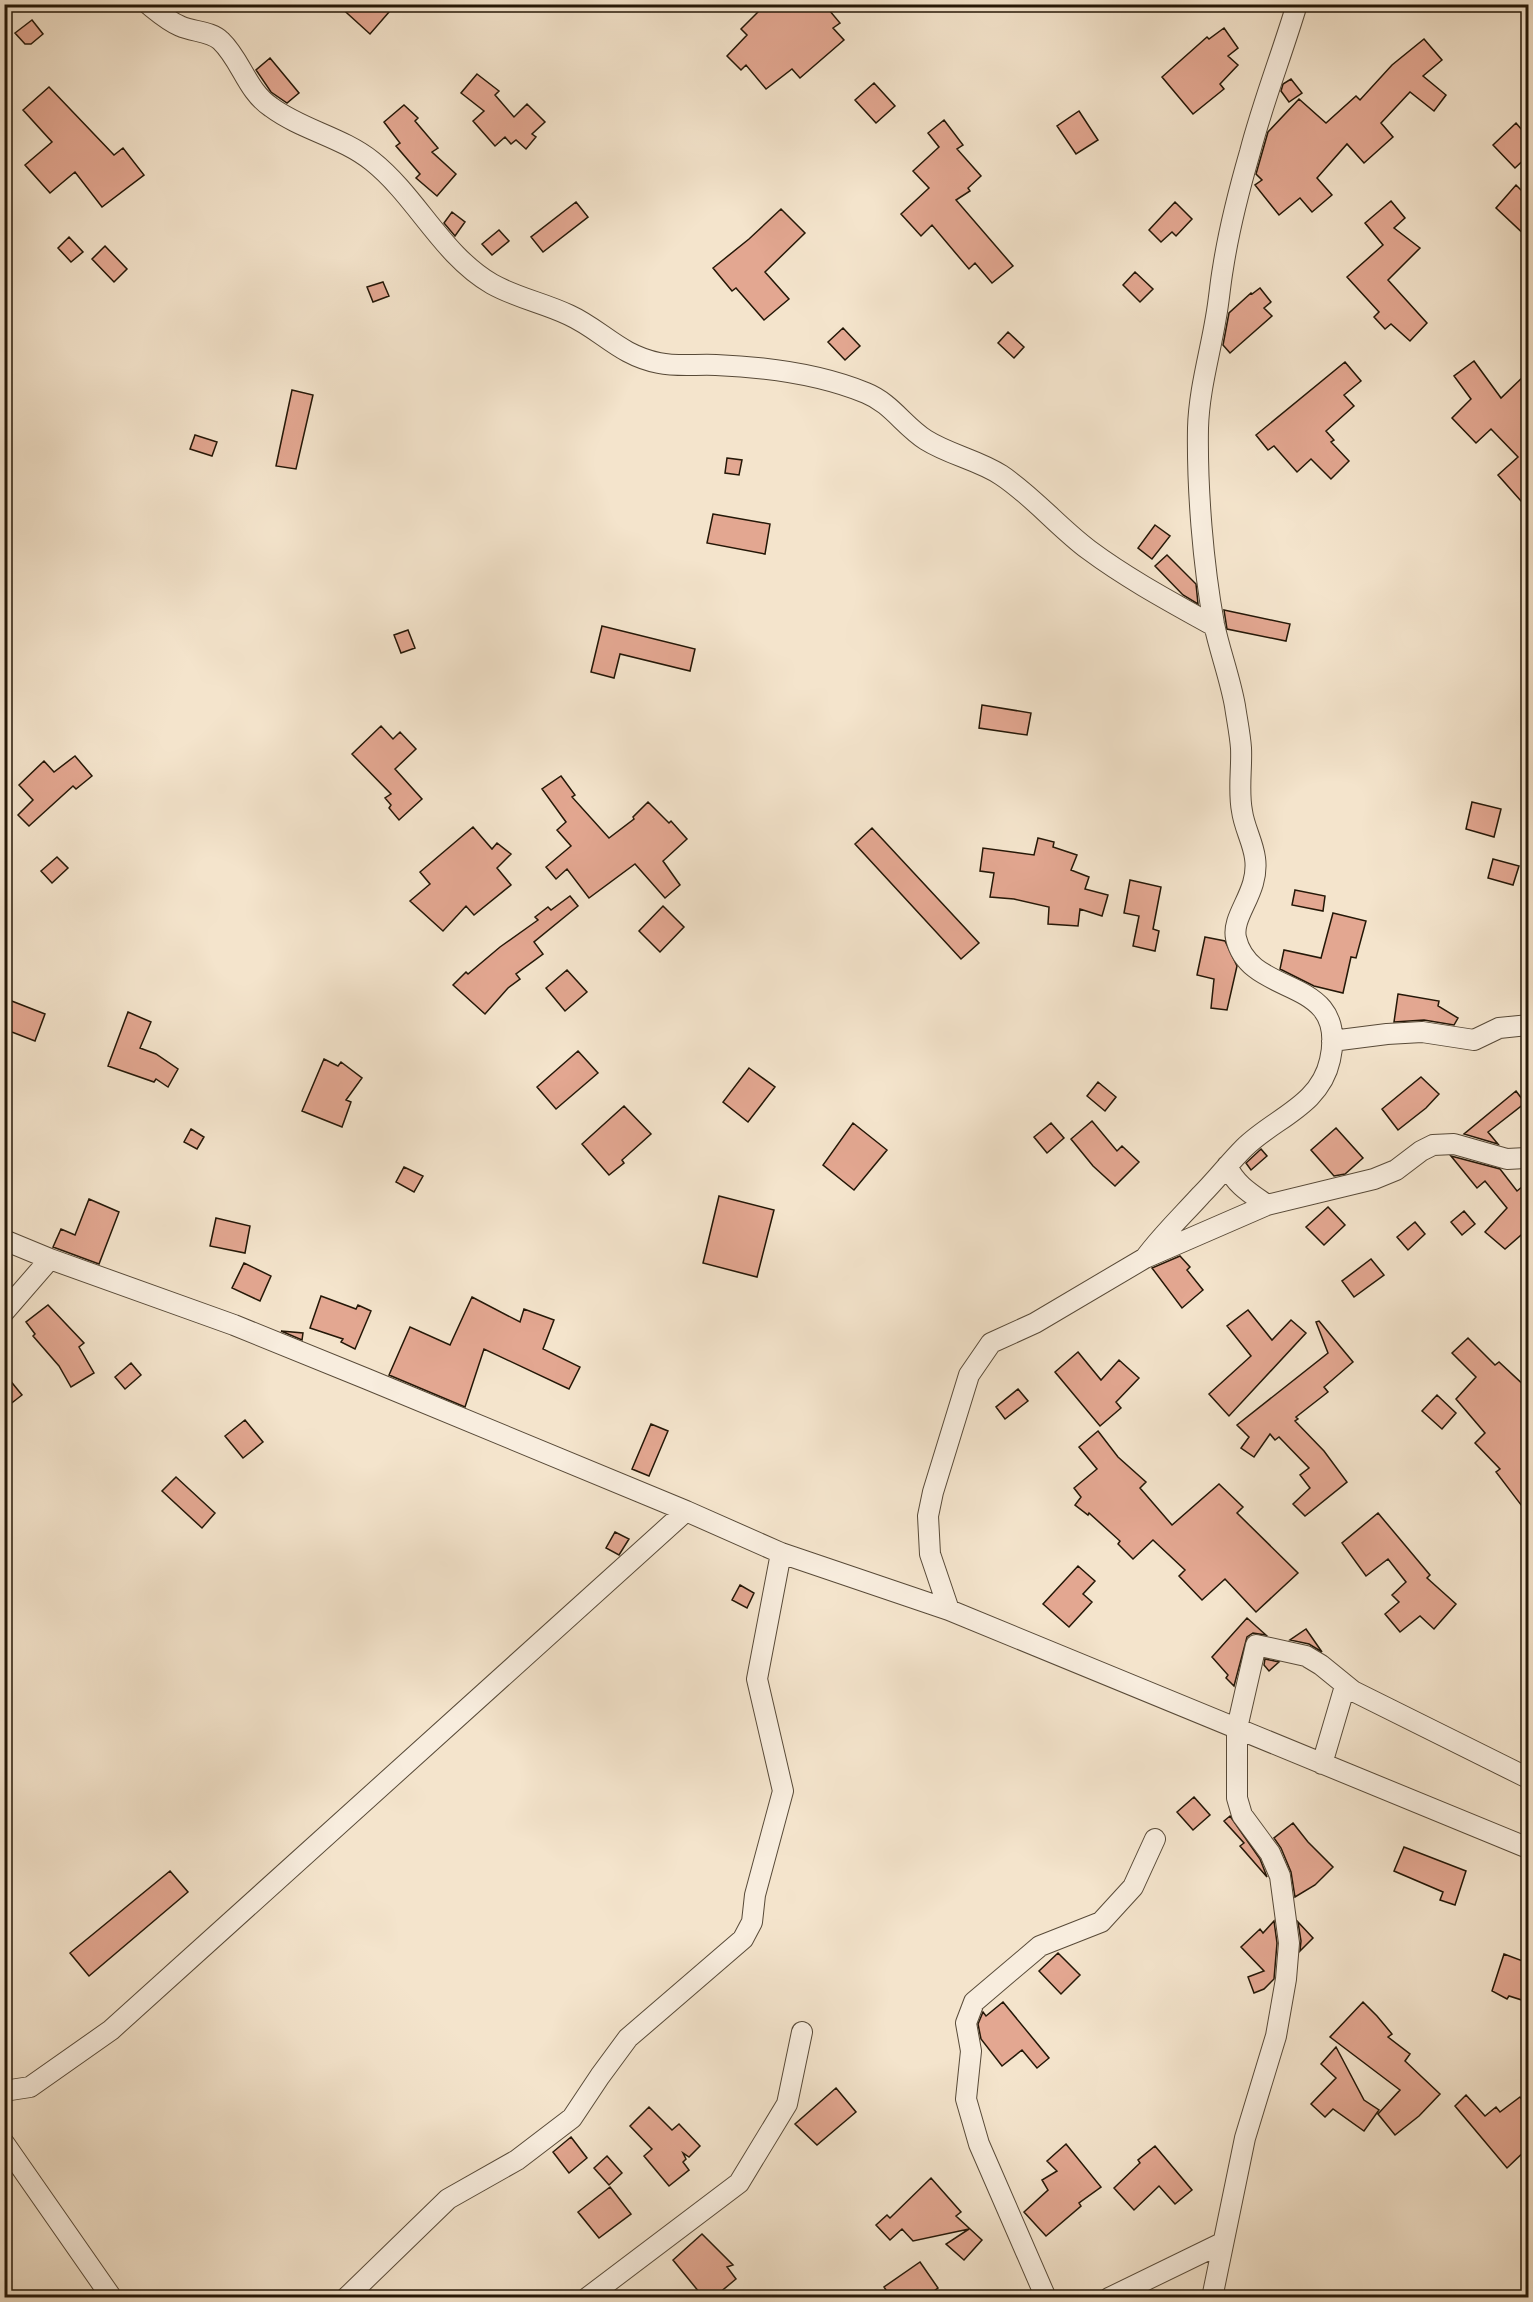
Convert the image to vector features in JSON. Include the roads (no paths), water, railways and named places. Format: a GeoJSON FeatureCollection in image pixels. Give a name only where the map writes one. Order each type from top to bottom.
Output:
{"type":"FeatureCollection","features":[{"type":"Feature","properties":{"kind":"street"},"geometry":{"type":"LineString","coordinates":[[148,4],[178,25],[215,36],[220,40],[259,97],[271,108],[373,162],[459,258],[478,275],[495,285],[529,301],[569,315],[624,350],[659,363],[760,368],[823,379],[880,399],[923,438],[952,454],[988,467],[1001,475],[1021,489],[1059,526],[1119,571],[1214,626]]}},
{"type":"Feature","properties":{"kind":"street"},"geometry":{"type":"LineString","coordinates":[[1145,1258],[1161,1237],[1227,1166],[1260,1134],[1298,1109],[1313,1094],[1327,1070],[1332,1041],[1329,1019],[1320,1006],[1298,990],[1255,969],[1237,941],[1236,926],[1252,892],[1257,872],[1252,843],[1242,815],[1241,746],[1234,703],[1214,626],[1198,468],[1201,394],[1236,205],[1251,148],[1297,4]]}},
{"type":"Feature","properties":{"kind":"street"},"geometry":{"type":"LineString","coordinates":[[1332,1041],[1422,1032],[1474,1040],[1499,1028],[1528,1025]]}},
{"type":"Feature","properties":{"kind":"street"},"geometry":{"type":"LineString","coordinates":[[949,1610],[930,1554],[928,1516],[933,1492],[969,1375],[985,1350],[997,1339],[1035,1323],[1145,1258],[1267,1205],[1374,1179],[1402,1166],[1429,1147],[1441,1143],[1454,1144],[1507,1159],[1528,1158]]}},
{"type":"Feature","properties":{"kind":"street"},"geometry":{"type":"LineString","coordinates":[[1227,1166],[1240,1186],[1267,1205]]}},
{"type":"Feature","properties":{"kind":"street"},"geometry":{"type":"LineString","coordinates":[[4,1240],[50,1259],[234,1325],[686,1510],[781,1553],[949,1610],[1528,1848]]}},
{"type":"Feature","properties":{"kind":"street"},"geometry":{"type":"LineString","coordinates":[[4,1312],[50,1259]]}},
{"type":"Feature","properties":{"kind":"street"},"geometry":{"type":"LineString","coordinates":[[4,2091],[30,2087],[111,2030],[686,1510]]}},
{"type":"Feature","properties":{"kind":"street"},"geometry":{"type":"LineString","coordinates":[[346,2298],[448,2199],[518,2160],[572,2118],[628,2038],[743,1939],[752,1922],[755,1895],[783,1791],[757,1679],[781,1553]]}},
{"type":"Feature","properties":{"kind":"street"},"geometry":{"type":"LineString","coordinates":[[1212,2298],[1245,2138],[1276,2036],[1289,1943],[1280,1876],[1270,1853],[1239,1809],[1236,1783],[1237,1728],[1256,1645],[1306,1656],[1332,1673],[1345,1686],[1528,1778]]}},
{"type":"Feature","properties":{"kind":"street"},"geometry":{"type":"LineString","coordinates":[[1322,1764],[1345,1686]]}},
{"type":"Feature","properties":{"kind":"street"},"geometry":{"type":"LineString","coordinates":[[1046,2298],[979,2144],[966,2099],[971,2051],[966,2024],[974,2002],[1040,1946],[1101,1922],[1133,1887],[1155,1839]]}},
{"type":"Feature","properties":{"kind":"street"},"geometry":{"type":"LineString","coordinates":[[587,2298],[739,2182],[787,2104],[802,2032]]}},
{"type":"Feature","properties":{"kind":"street"},"geometry":{"type":"LineString","coordinates":[[4,2143],[112,2298]]}},
{"type":"Feature","properties":{"kind":"street"},"geometry":{"type":"LineString","coordinates":[[1109,2298],[1222,2243]]}}]}
